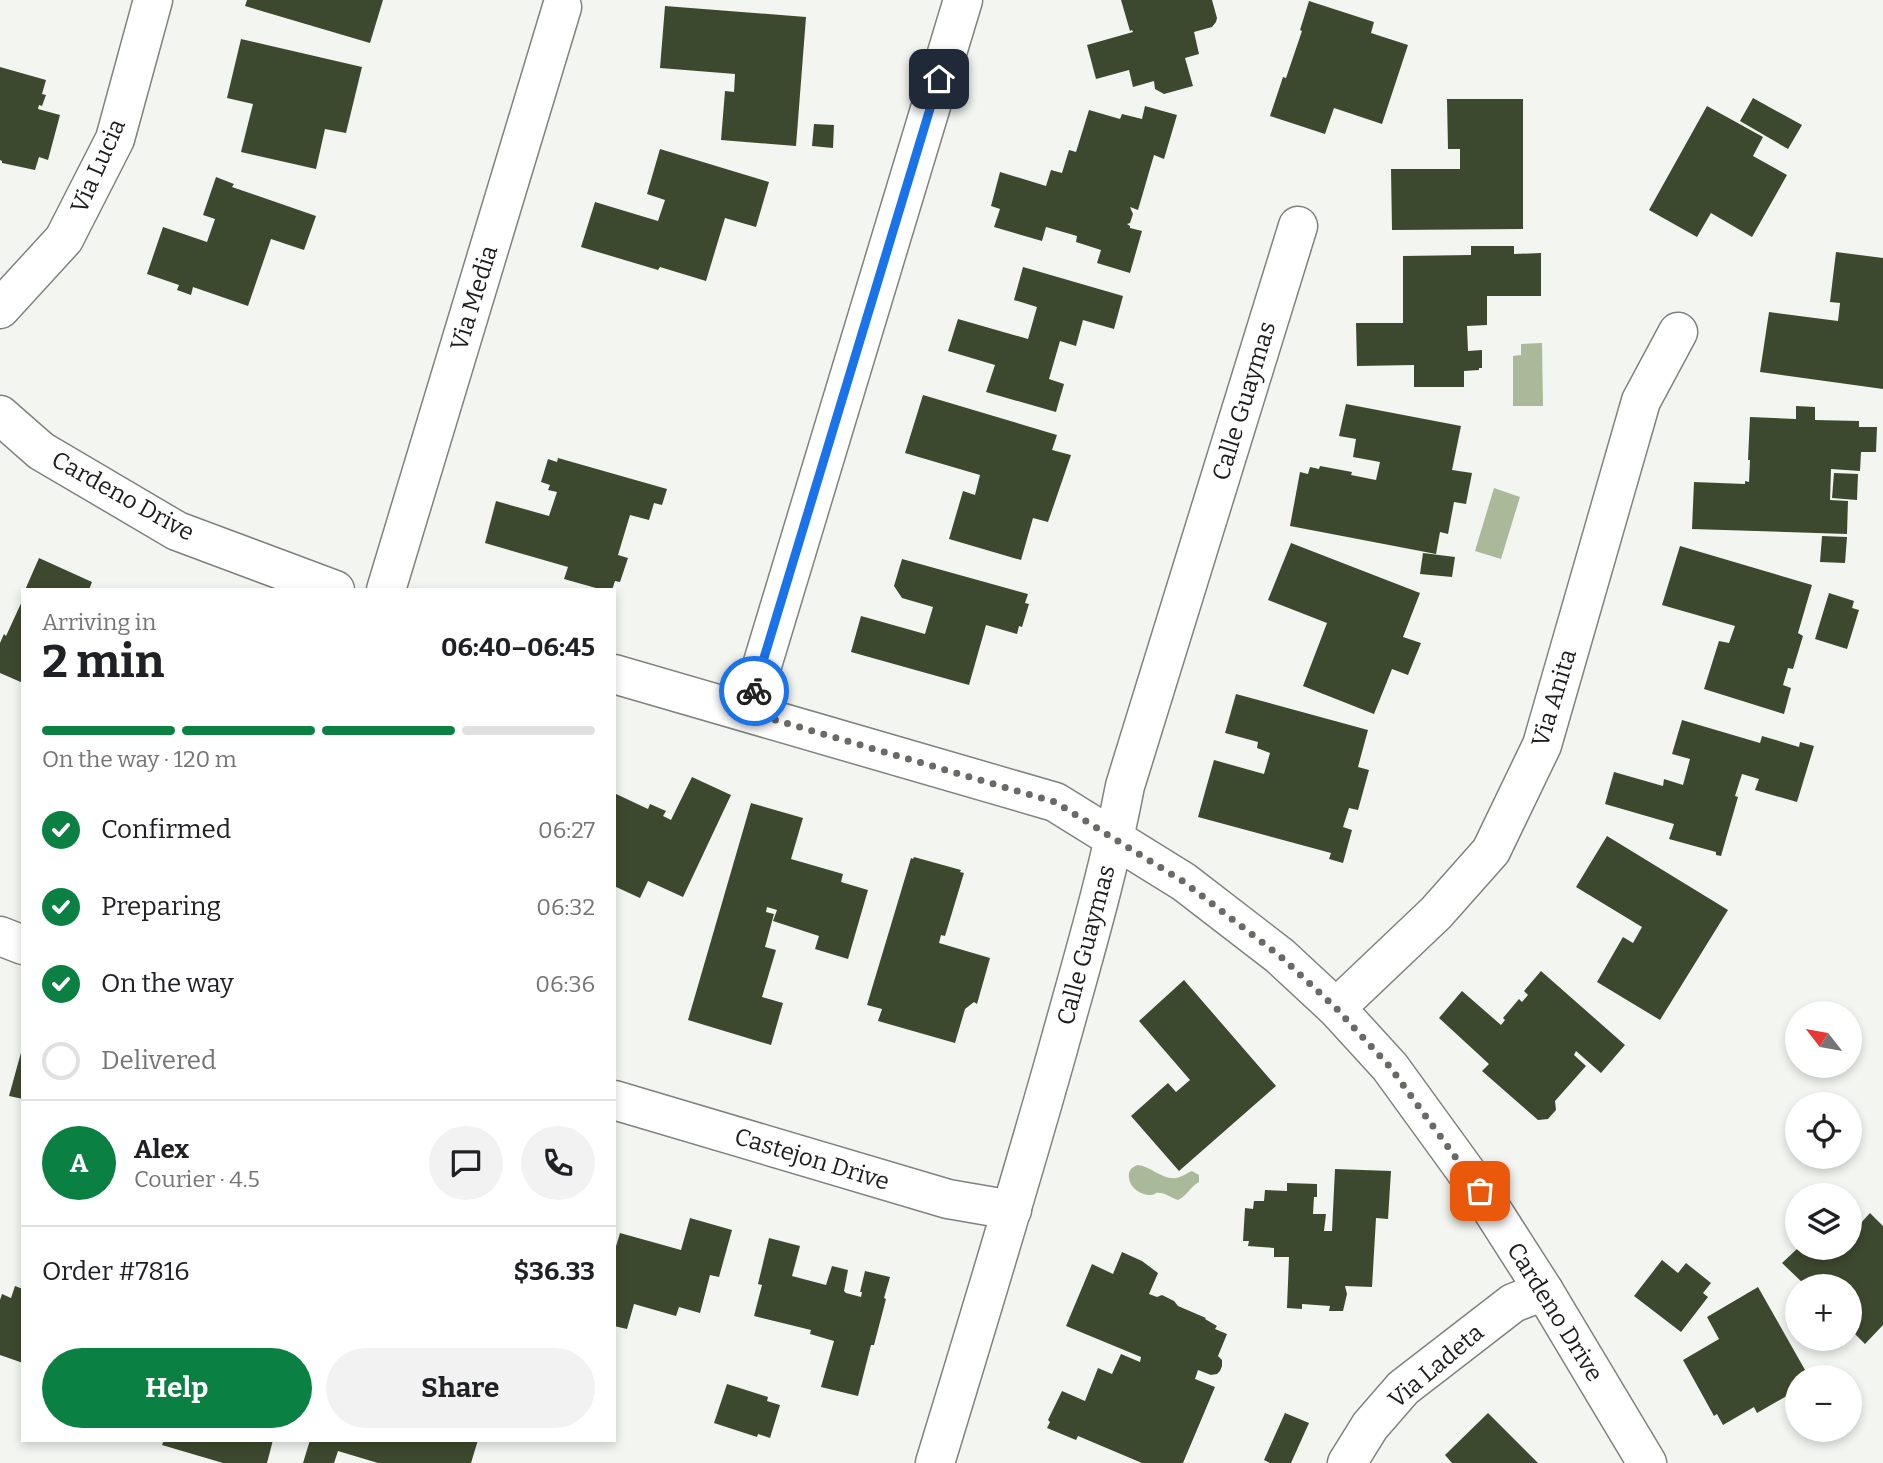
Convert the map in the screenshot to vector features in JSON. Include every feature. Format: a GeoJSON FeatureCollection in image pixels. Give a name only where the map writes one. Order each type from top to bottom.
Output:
{"type":"FeatureCollection","features":[{"type":"Feature","properties":{"kind":"street","name":"Via Lucia"},"geometry":{"type":"LineString","coordinates":[[0,309],[64,239],[116,139],[153,0]]}},
{"type":"Feature","properties":{"kind":"street"},"geometry":{"type":"LineString","coordinates":[[748,712],[962,0]]}},
{"type":"Feature","properties":{"kind":"street","name":"Via Media"},"geometry":{"type":"LineString","coordinates":[[387,588],[562,7]]}},
{"type":"Feature","properties":{"kind":"street","name":"Calle Guaymas"},"geometry":{"type":"LineString","coordinates":[[935,1463],[1012,1210],[1101,896],[1125,786],[1298,226]]}},
{"type":"Feature","properties":{"kind":"street","name":"Via Anita"},"geometry":{"type":"LineString","coordinates":[[1336,1008],[1436,912],[1491,851],[1542,745],[1642,401],[1678,332]]}},
{"type":"Feature","properties":{"kind":"street","name":"Cardeno Drive"},"geometry":{"type":"LineString","coordinates":[[0,415],[41,450],[177,531],[330,588]]}},
{"type":"Feature","properties":{"kind":"street","name":"Cardeno Drive"},"geometry":{"type":"LineString","coordinates":[[616,675],[1055,802],[1184,882],[1280,956],[1336,1008],[1390,1067],[1480,1191],[1544,1291],[1647,1463]]}},
{"type":"Feature","properties":{"kind":"street"},"geometry":{"type":"LineString","coordinates":[[0,936],[21,944]]}},
{"type":"Feature","properties":{"kind":"street","name":"Castejon Drive"},"geometry":{"type":"LineString","coordinates":[[616,1101],[948,1199],[1012,1210]]}},
{"type":"Feature","properties":{"kind":"street","name":"Via Ladeta"},"geometry":{"type":"LineString","coordinates":[[1347,1463],[1370,1426],[1403,1388],[1513,1303],[1544,1291]]}},
{"type":"Feature","properties":{"kind":"shaded area"},"geometry":{"type":"Polygon","coordinates":[[[1542,343],[1543,406],[1513,406],[1513,356],[1521,355],[1521,344],[1542,343]]]}},
{"type":"Feature","properties":{"kind":"shaded area"},"geometry":{"type":"Polygon","coordinates":[[[1494,488],[1520,497],[1501,559],[1475,551],[1494,488]]]}},
{"type":"Feature","properties":{"kind":"shaded area"},"geometry":{"type":"Polygon","coordinates":[[[1137,1165],[1171,1178],[1192,1171],[1199,1175],[1199,1182],[1178,1200],[1161,1193],[1143,1194],[1134,1188],[1129,1178],[1130,1170],[1137,1165]]]}},
{"type":"Feature","properties":{"kind":"building"},"geometry":{"type":"Polygon","coordinates":[[[247,0],[383,0],[370,43],[245,6],[247,0]]]}},
{"type":"Feature","properties":{"kind":"building"},"geometry":{"type":"Polygon","coordinates":[[[1121,0],[1212,0],[1216,22],[1212,27],[1194,32],[1199,54],[1185,58],[1193,86],[1164,94],[1155,89],[1154,81],[1133,87],[1129,70],[1096,79],[1087,45],[1133,32],[1130,31],[1121,0]]]}},
{"type":"Feature","properties":{"kind":"building"},"geometry":{"type":"Polygon","coordinates":[[[1309,1],[1374,22],[1371,33],[1408,45],[1382,124],[1334,108],[1325,134],[1270,116],[1302,31],[1300,30],[1309,1]]]}},
{"type":"Feature","properties":{"kind":"building"},"geometry":{"type":"Polygon","coordinates":[[[665,6],[806,17],[796,146],[721,140],[725,91],[734,92],[735,74],[660,68],[665,6]]]}},
{"type":"Feature","properties":{"kind":"building"},"geometry":{"type":"Polygon","coordinates":[[[241,39],[362,67],[346,133],[325,129],[316,169],[241,152],[253,104],[227,98],[241,39]]]}},
{"type":"Feature","properties":{"kind":"building"},"geometry":{"type":"Polygon","coordinates":[[[0,67],[46,80],[42,94],[46,95],[38,109],[60,115],[48,160],[39,157],[35,170],[2,163],[0,160],[0,67]]]}},
{"type":"Feature","properties":{"kind":"building"},"geometry":{"type":"Polygon","coordinates":[[[1753,98],[1802,125],[1788,149],[1740,121],[1753,98]]]}},
{"type":"Feature","properties":{"kind":"building"},"geometry":{"type":"Polygon","coordinates":[[[1447,99],[1523,99],[1523,229],[1392,230],[1391,169],[1460,169],[1460,149],[1448,149],[1447,99]]]}},
{"type":"Feature","properties":{"kind":"building"},"geometry":{"type":"Polygon","coordinates":[[[1145,106],[1177,115],[1164,159],[1154,155],[1138,210],[1130,207],[1133,214],[1127,224],[1130,228],[1142,231],[1130,273],[1097,263],[1101,250],[1076,242],[1077,236],[1046,227],[1042,241],[994,227],[1000,209],[991,206],[1000,172],[1046,186],[1051,170],[1062,173],[1069,150],[1076,152],[1089,110],[1120,119],[1122,114],[1142,119],[1145,106]]]}},
{"type":"Feature","properties":{"kind":"building"},"geometry":{"type":"Polygon","coordinates":[[[1707,106],[1763,137],[1753,156],[1787,175],[1752,237],[1711,213],[1697,237],[1649,210],[1707,106]]]}},
{"type":"Feature","properties":{"kind":"building"},"geometry":{"type":"Polygon","coordinates":[[[814,124],[834,125],[833,148],[812,146],[814,124]]]}},
{"type":"Feature","properties":{"kind":"building"},"geometry":{"type":"Polygon","coordinates":[[[660,149],[769,182],[756,227],[725,218],[706,281],[581,247],[595,202],[658,221],[665,200],[647,194],[660,149]]]}},
{"type":"Feature","properties":{"kind":"building"},"geometry":{"type":"Polygon","coordinates":[[[216,177],[234,184],[232,187],[316,216],[304,250],[271,239],[248,306],[193,287],[191,295],[177,290],[179,285],[147,274],[163,227],[207,242],[215,219],[203,215],[216,177]]]}},
{"type":"Feature","properties":{"kind":"building"},"geometry":{"type":"Polygon","coordinates":[[[1471,246],[1514,246],[1514,254],[1541,253],[1541,296],[1487,296],[1487,325],[1467,326],[1468,351],[1482,350],[1482,368],[1464,371],[1464,387],[1414,387],[1414,365],[1357,366],[1356,323],[1403,323],[1403,256],[1471,255],[1471,246]]]}},
{"type":"Feature","properties":{"kind":"building"},"geometry":{"type":"Polygon","coordinates":[[[1836,252],[1883,258],[1883,389],[1760,372],[1769,312],[1838,321],[1840,303],[1830,302],[1836,252]]]}},
{"type":"Feature","properties":{"kind":"building"},"geometry":{"type":"Polygon","coordinates":[[[1023,267],[1123,296],[1114,329],[1083,320],[1076,346],[1060,341],[1049,379],[1064,384],[1056,412],[986,392],[995,365],[948,351],[958,319],[1028,339],[1037,307],[1014,300],[1023,267]]]}},
{"type":"Feature","properties":{"kind":"building"},"geometry":{"type":"Polygon","coordinates":[[[923,395],[1057,435],[1052,450],[1071,455],[1048,522],[1033,518],[1021,560],[949,539],[963,491],[975,495],[980,475],[905,453],[923,395]]]}},
{"type":"Feature","properties":{"kind":"building"},"geometry":{"type":"Polygon","coordinates":[[[1346,404],[1461,426],[1452,470],[1472,473],[1466,504],[1454,502],[1448,534],[1440,532],[1436,554],[1290,526],[1300,472],[1308,474],[1310,467],[1319,469],[1320,466],[1376,480],[1380,462],[1353,457],[1356,439],[1339,436],[1346,404]]]}},
{"type":"Feature","properties":{"kind":"building"},"geometry":{"type":"Polygon","coordinates":[[[1796,406],[1815,407],[1815,420],[1859,421],[1859,427],[1877,427],[1876,452],[1861,452],[1860,471],[1831,469],[1830,500],[1848,501],[1847,534],[1692,529],[1694,482],[1749,482],[1750,417],[1796,419],[1796,406]]]}},
{"type":"Feature","properties":{"kind":"building"},"geometry":{"type":"Polygon","coordinates":[[[558,458],[667,489],[662,505],[654,503],[649,520],[630,515],[618,555],[628,558],[620,582],[615,581],[613,588],[596,588],[564,579],[568,567],[485,543],[496,501],[549,516],[557,492],[548,490],[550,485],[541,482],[548,459],[557,462],[558,458]]]}},
{"type":"Feature","properties":{"kind":"building"},"geometry":{"type":"Polygon","coordinates":[[[1834,473],[1858,474],[1857,500],[1832,498],[1834,473]]]}},
{"type":"Feature","properties":{"kind":"building"},"geometry":{"type":"Polygon","coordinates":[[[1822,536],[1847,537],[1845,563],[1820,562],[1822,536]]]}},
{"type":"Feature","properties":{"kind":"building"},"geometry":{"type":"Polygon","coordinates":[[[1291,543],[1420,593],[1403,637],[1421,643],[1408,675],[1392,669],[1374,714],[1303,686],[1327,623],[1268,600],[1291,543]]]}},
{"type":"Feature","properties":{"kind":"building"},"geometry":{"type":"Polygon","coordinates":[[[1680,546],[1812,585],[1798,633],[1803,636],[1793,669],[1788,668],[1783,685],[1791,688],[1784,714],[1704,689],[1719,641],[1729,643],[1735,626],[1662,605],[1680,546]]]}},
{"type":"Feature","properties":{"kind":"building"},"geometry":{"type":"Polygon","coordinates":[[[1423,553],[1455,557],[1452,577],[1420,574],[1423,553]]]}},
{"type":"Feature","properties":{"kind":"building"},"geometry":{"type":"Polygon","coordinates":[[[39,558],[92,582],[90,588],[26,588],[39,558]]]}},
{"type":"Feature","properties":{"kind":"building"},"geometry":{"type":"Polygon","coordinates":[[[902,559],[1028,594],[1025,603],[1029,604],[1017,634],[986,625],[969,685],[851,652],[861,616],[925,634],[933,607],[902,598],[894,586],[902,559]]]}},
{"type":"Feature","properties":{"kind":"building"},"geometry":{"type":"Polygon","coordinates":[[[1829,593],[1854,601],[1852,608],[1859,610],[1847,649],[1815,639],[1829,593]]]}},
{"type":"Feature","properties":{"kind":"building"},"geometry":{"type":"Polygon","coordinates":[[[21,603],[21,682],[0,673],[0,643],[4,634],[6,636],[21,603]]]}},
{"type":"Feature","properties":{"kind":"building"},"geometry":{"type":"Polygon","coordinates":[[[1236,694],[1368,730],[1358,767],[1369,770],[1358,810],[1349,808],[1343,827],[1352,830],[1343,863],[1329,859],[1331,853],[1198,817],[1214,760],[1264,774],[1270,753],[1257,748],[1258,742],[1225,733],[1236,694]]]}},
{"type":"Feature","properties":{"kind":"building"},"geometry":{"type":"Polygon","coordinates":[[[1682,720],[1760,743],[1762,736],[1799,747],[1800,742],[1814,746],[1797,802],[1755,790],[1759,779],[1742,774],[1721,856],[1716,855],[1716,852],[1669,839],[1674,824],[1605,804],[1614,772],[1663,786],[1664,779],[1683,785],[1690,759],[1672,754],[1682,720]]]}},
{"type":"Feature","properties":{"kind":"building"},"geometry":{"type":"Polygon","coordinates":[[[692,777],[731,795],[683,897],[648,881],[640,898],[616,887],[616,794],[648,809],[650,804],[666,811],[663,816],[671,820],[692,777]]]}},
{"type":"Feature","properties":{"kind":"building"},"geometry":{"type":"Polygon","coordinates":[[[751,803],[803,818],[791,859],[843,874],[841,882],[868,890],[848,959],[815,949],[819,936],[773,921],[777,910],[767,907],[766,912],[774,914],[765,947],[776,950],[762,997],[783,1003],[771,1045],[688,1020],[751,803]]]}},
{"type":"Feature","properties":{"kind":"building"},"geometry":{"type":"Polygon","coordinates":[[[1607,836],[1728,910],[1660,1020],[1597,982],[1623,937],[1633,943],[1642,927],[1576,887],[1607,836]]]}},
{"type":"Feature","properties":{"kind":"building"},"geometry":{"type":"Polygon","coordinates":[[[911,858],[964,873],[945,936],[941,935],[939,943],[990,958],[977,1004],[974,1002],[965,1009],[955,1043],[878,1021],[882,1009],[867,1005],[911,858]]]}},
{"type":"Feature","properties":{"kind":"building"},"geometry":{"type":"Polygon","coordinates":[[[1541,971],[1625,1045],[1601,1073],[1576,1051],[1574,1055],[1586,1066],[1555,1101],[1556,1110],[1548,1119],[1538,1120],[1482,1071],[1489,1064],[1439,1018],[1462,991],[1501,1025],[1505,1020],[1503,1018],[1519,999],[1522,1002],[1528,995],[1524,991],[1541,971]]]}},
{"type":"Feature","properties":{"kind":"building"},"geometry":{"type":"Polygon","coordinates":[[[1184,980],[1276,1086],[1179,1171],[1131,1116],[1168,1083],[1176,1092],[1190,1080],[1139,1021],[1184,980]]]}},
{"type":"Feature","properties":{"kind":"building"},"geometry":{"type":"Polygon","coordinates":[[[21,1053],[21,1099],[9,1096],[21,1053]]]}},
{"type":"Feature","properties":{"kind":"building"},"geometry":{"type":"Polygon","coordinates":[[[1335,1169],[1391,1171],[1388,1219],[1376,1218],[1372,1287],[1345,1286],[1347,1294],[1343,1311],[1329,1311],[1330,1306],[1302,1304],[1302,1309],[1287,1308],[1289,1257],[1274,1257],[1274,1248],[1248,1246],[1249,1241],[1243,1241],[1245,1208],[1253,1209],[1254,1201],[1264,1201],[1265,1190],[1287,1191],[1287,1183],[1317,1184],[1313,1214],[1326,1214],[1324,1231],[1332,1231],[1335,1169]]]}},
{"type":"Feature","properties":{"kind":"building"},"geometry":{"type":"Polygon","coordinates":[[[1870,1213],[1883,1226],[1883,1325],[1865,1344],[1862,1341],[1862,1274],[1793,1274],[1782,1263],[1785,1260],[1862,1260],[1862,1222],[1870,1213]]]}},
{"type":"Feature","properties":{"kind":"building"},"geometry":{"type":"Polygon","coordinates":[[[690,1218],[732,1230],[719,1277],[710,1275],[700,1313],[679,1307],[676,1316],[634,1304],[627,1329],[616,1326],[616,1246],[620,1233],[681,1250],[690,1218]]]}},
{"type":"Feature","properties":{"kind":"building"},"geometry":{"type":"Polygon","coordinates":[[[769,1238],[800,1246],[792,1276],[826,1285],[832,1266],[848,1270],[844,1291],[861,1297],[865,1271],[890,1277],[874,1345],[871,1345],[858,1396],[821,1387],[834,1341],[810,1334],[811,1330],[754,1316],[762,1285],[758,1284],[769,1238]]]}},
{"type":"Feature","properties":{"kind":"building"},"geometry":{"type":"Polygon","coordinates":[[[1122,1252],[1142,1261],[1158,1273],[1149,1294],[1157,1297],[1162,1295],[1174,1301],[1178,1306],[1206,1318],[1217,1326],[1215,1329],[1227,1334],[1218,1356],[1222,1360],[1220,1371],[1211,1375],[1198,1370],[1195,1379],[1215,1387],[1183,1463],[1142,1463],[1078,1436],[1076,1440],[1047,1428],[1062,1391],[1085,1401],[1098,1368],[1112,1374],[1121,1354],[1140,1362],[1141,1357],[1066,1326],[1092,1264],[1113,1274],[1122,1252]]]}},
{"type":"Feature","properties":{"kind":"building"},"geometry":{"type":"Polygon","coordinates":[[[1662,1260],[1678,1273],[1686,1263],[1711,1283],[1703,1293],[1708,1297],[1681,1332],[1634,1296],[1662,1260]]]}},
{"type":"Feature","properties":{"kind":"building"},"geometry":{"type":"Polygon","coordinates":[[[15,1286],[21,1288],[21,1362],[0,1355],[0,1300],[2,1294],[11,1298],[15,1286]]]}},
{"type":"Feature","properties":{"kind":"building"},"geometry":{"type":"Polygon","coordinates":[[[1758,1287],[1785,1335],[1785,1351],[1794,1351],[1802,1365],[1785,1365],[1785,1397],[1757,1413],[1754,1407],[1723,1425],[1717,1414],[1714,1416],[1683,1360],[1719,1339],[1707,1317],[1758,1287]]]}},
{"type":"Feature","properties":{"kind":"building"},"geometry":{"type":"Polygon","coordinates":[[[727,1384],[768,1397],[767,1401],[780,1405],[770,1438],[758,1434],[757,1437],[714,1423],[727,1384]]]}},
{"type":"Feature","properties":{"kind":"building"},"geometry":{"type":"Polygon","coordinates":[[[1285,1413],[1309,1423],[1291,1463],[1270,1463],[1264,1460],[1285,1413]]]}},
{"type":"Feature","properties":{"kind":"building"},"geometry":{"type":"Polygon","coordinates":[[[1488,1413],[1538,1463],[1452,1463],[1445,1455],[1488,1413]]]}},
{"type":"Feature","properties":{"kind":"building"},"geometry":{"type":"Polygon","coordinates":[[[163,1442],[272,1442],[267,1463],[223,1463],[162,1445],[163,1442]]]}},
{"type":"Feature","properties":{"kind":"building"},"geometry":{"type":"Polygon","coordinates":[[[309,1442],[477,1442],[471,1463],[378,1463],[338,1451],[334,1463],[303,1463],[309,1442]]]}},
{"type":"Feature","properties":{"kind":"way so far"},"geometry":{"type":"LineString","coordinates":[[754,691],[748,712],[1055,802],[1184,882],[1280,956],[1336,1008],[1390,1067],[1480,1191]]}},
{"type":"Feature","properties":{"kind":"route"},"geometry":{"type":"LineString","coordinates":[[754,691],[939,79]]}}]}
